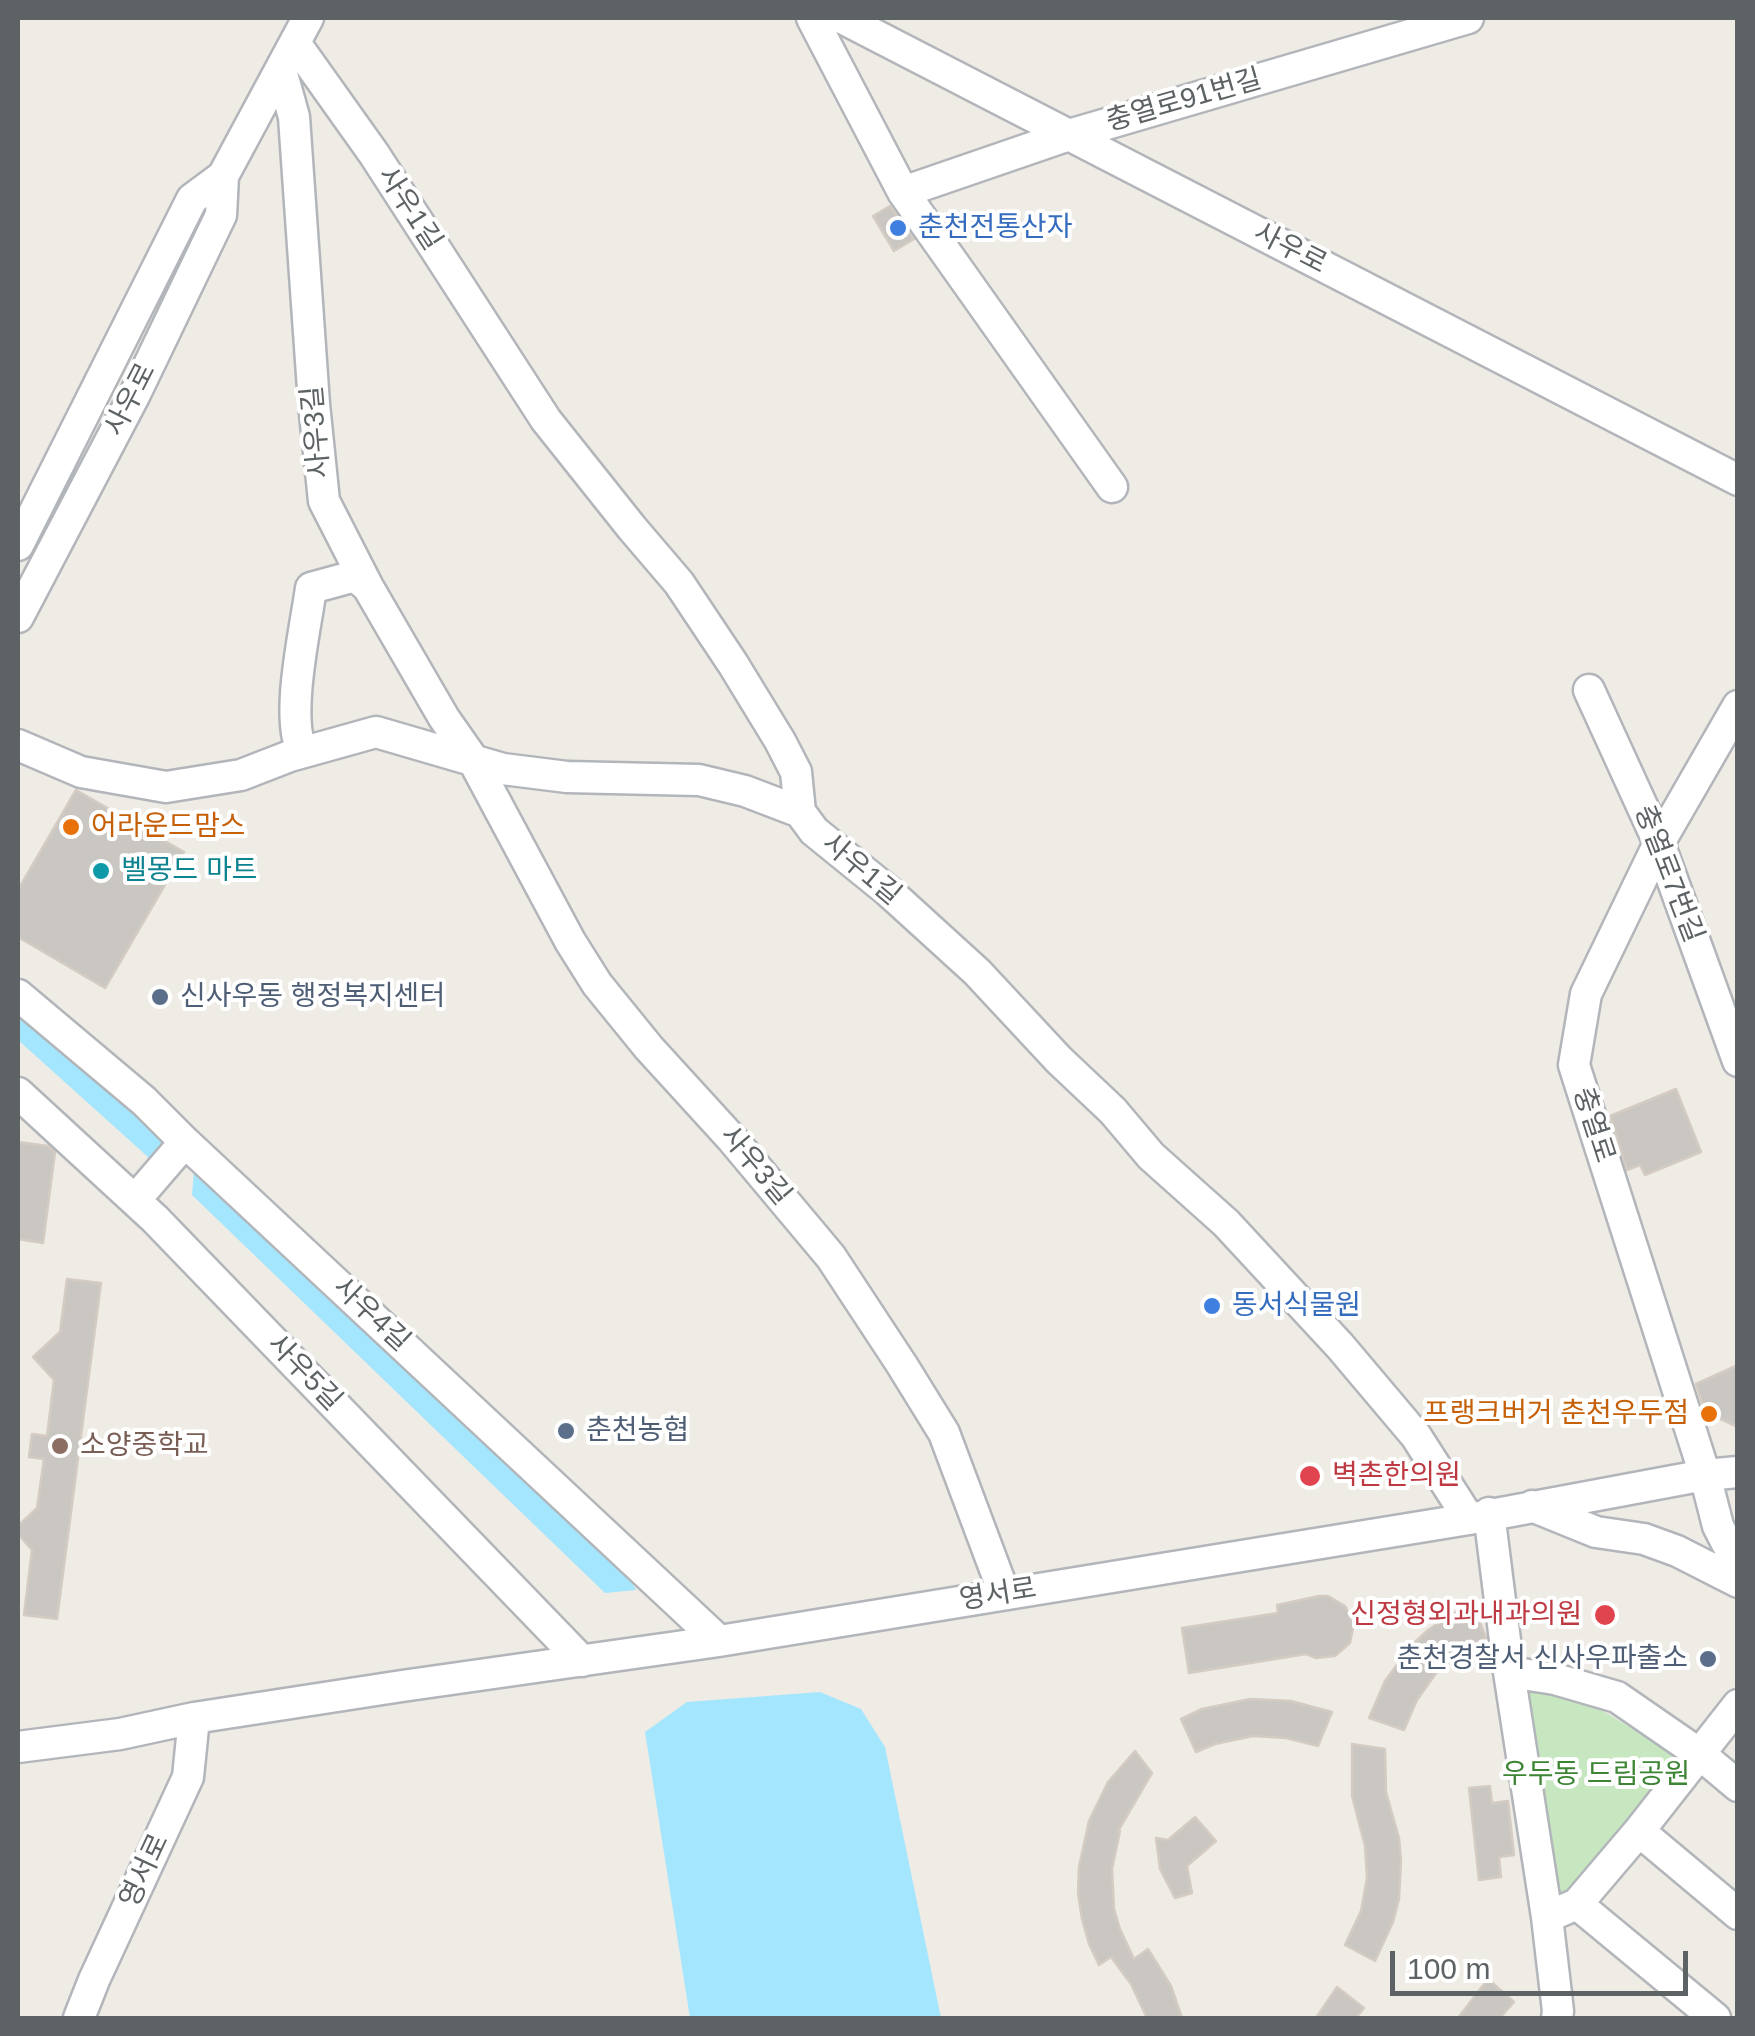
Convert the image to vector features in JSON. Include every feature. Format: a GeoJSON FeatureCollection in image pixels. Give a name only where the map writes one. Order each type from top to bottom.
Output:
{"type":"FeatureCollection","features":[{"type":"Feature","properties":{"kind":"street"},"geometry":{"type":"LineString","coordinates":[[812,18],[903,192],[1112,487]]}},
{"type":"Feature","properties":{"kind":"street","name":"사우로"},"geometry":{"type":"LineString","coordinates":[[842,18],[1738,480]]}},
{"type":"Feature","properties":{"kind":"street","name":"충열로91번길"},"geometry":{"type":"LineString","coordinates":[[903,192],[1069,135],[1468,18]]}},
{"type":"Feature","properties":{"kind":"street","name":"사우로"},"geometry":{"type":"LineString","coordinates":[[18,545],[192,199],[223,176],[295,43]]}},
{"type":"Feature","properties":{"kind":"street","name":"사우3길"},"geometry":{"type":"LineString","coordinates":[[295,43],[294,116],[324,501],[368,586],[444,718],[472,758],[597,984],[831,1256],[902,1365],[944,1433],[1004,1593]]}},
{"type":"Feature","properties":{"kind":"street","name":"사우1길"},"geometry":{"type":"LineString","coordinates":[[295,43],[374,154],[546,420],[679,583],[733,664],[796,772],[800,812],[814,831],[978,972],[1059,1060],[1114,1110],[1151,1156],[1226,1223],[1340,1346],[1479,1516]]}},
{"type":"Feature","properties":{"kind":"street","name":"사우로"},"geometry":{"type":"LineString","coordinates":[[18,617],[135,394],[221,214],[223,176]]}},
{"type":"Feature","properties":{"kind":"street"},"geometry":{"type":"LineString","coordinates":[[302,752],[298,744],[295,693],[312,588],[356,576],[368,586]]}},
{"type":"Feature","properties":{"kind":"street","name":"충열로7번길"},"geometry":{"type":"LineString","coordinates":[[1589,690],[1659,843],[1738,1061]]}},
{"type":"Feature","properties":{"kind":"street","name":"충열로"},"geometry":{"type":"LineString","coordinates":[[1705,1474],[1574,1065],[1586,994],[1659,843],[1736,714]]}},
{"type":"Feature","properties":{"kind":"street"},"geometry":{"type":"LineString","coordinates":[[18,745],[82,772],[166,787],[240,775],[302,752],[376,732],[503,769],[567,777],[699,780],[745,791],[800,812]]}},
{"type":"Feature","properties":{"kind":"street","name":"사우4길"},"geometry":{"type":"LineString","coordinates":[[18,995],[144,1101],[719,1641]]}},
{"type":"Feature","properties":{"kind":"street","name":"사우5길"},"geometry":{"type":"LineString","coordinates":[[18,1093],[136,1200],[582,1661]]}},
{"type":"Feature","properties":{"kind":"street"},"geometry":{"type":"LineString","coordinates":[[136,1200],[185,1142]]}},
{"type":"Feature","properties":{"kind":"street"},"geometry":{"type":"LineString","coordinates":[[1738,1472],[1705,1474],[1718,1526],[1738,1566]]}},
{"type":"Feature","properties":{"kind":"street","name":"영서로"},"geometry":{"type":"LineString","coordinates":[[18,1747],[719,1641],[1479,1516],[1705,1474]]}},
{"type":"Feature","properties":{"kind":"street"},"geometry":{"type":"LineString","coordinates":[[1532,1506],[1596,1532],[1644,1539],[1738,1582]]}},
{"type":"Feature","properties":{"kind":"street"},"geometry":{"type":"LineString","coordinates":[[1479,1516],[1548,1917],[1557,2018]]}},
{"type":"Feature","properties":{"kind":"street"},"geometry":{"type":"LineString","coordinates":[[1508,1672],[1555,1679],[1617,1697],[1701,1755],[1738,1786]]}},
{"type":"Feature","properties":{"kind":"street"},"geometry":{"type":"LineString","coordinates":[[1548,1917],[1577,1904],[1738,1705]]}},
{"type":"Feature","properties":{"kind":"street","name":"영서로"},"geometry":{"type":"LineString","coordinates":[[79,2018],[188,1776],[194,1718]]}},
{"type":"Feature","properties":{"kind":"street"},"geometry":{"type":"LineString","coordinates":[[1639,1831],[1738,1914]]}},
{"type":"Feature","properties":{"kind":"street"},"geometry":{"type":"LineString","coordinates":[[1577,1904],[1715,2018]]}},
{"type":"Feature","properties":{"kind":"green space","name":"우두동 드림공원"},"geometry":{"type":"Polygon","coordinates":[[[1557,1683],[1682,1759],[1630,1829],[1553,1907],[1528,1684],[1557,1683]]]}},
{"type":"Feature","properties":{"kind":"water"},"geometry":{"type":"Polygon","coordinates":[[[18,1004],[163,1135],[166,1158],[158,1166],[18,1040],[18,1004]]]}},
{"type":"Feature","properties":{"kind":"water"},"geometry":{"type":"Polygon","coordinates":[[[194,1169],[628,1576],[636,1590],[605,1593],[192,1195],[194,1169]]]}},
{"type":"Feature","properties":{"kind":"water"},"geometry":{"type":"Polygon","coordinates":[[[820,1692],[861,1709],[885,1747],[941,2018],[690,2018],[645,1732],[687,1702],[820,1692]]]}},
{"type":"Feature","properties":{"kind":"building"},"geometry":{"type":"Polygon","coordinates":[[[890,206],[914,239],[894,251],[873,216],[890,206]]]}},
{"type":"Feature","properties":{"kind":"building","name":"벨몽드 마트"},"geometry":{"type":"Polygon","coordinates":[[[76,790],[184,852],[105,988],[18,937],[18,890],[76,790]]]}},
{"type":"Feature","properties":{"kind":"building"},"geometry":{"type":"Polygon","coordinates":[[[1676,1089],[1701,1152],[1645,1175],[1640,1165],[1627,1170],[1610,1116],[1676,1089]]]}},
{"type":"Feature","properties":{"kind":"building"},"geometry":{"type":"Polygon","coordinates":[[[18,1142],[48,1146],[55,1152],[43,1243],[18,1239],[18,1142]]]}},
{"type":"Feature","properties":{"kind":"building"},"geometry":{"type":"Polygon","coordinates":[[[67,1279],[101,1283],[57,1619],[24,1615],[32,1550],[18,1534],[18,1526],[37,1508],[44,1459],[29,1457],[32,1434],[47,1436],[54,1380],[33,1357],[60,1332],[67,1279]]]}},
{"type":"Feature","properties":{"kind":"building"},"geometry":{"type":"Polygon","coordinates":[[[1738,1365],[1738,1427],[1705,1412],[1696,1384],[1738,1365]]]}},
{"type":"Feature","properties":{"kind":"building"},"geometry":{"type":"Polygon","coordinates":[[[1328,1596],[1345,1606],[1354,1623],[1350,1643],[1335,1656],[1316,1658],[1306,1654],[1189,1673],[1182,1628],[1278,1613],[1277,1605],[1328,1596]]]}},
{"type":"Feature","properties":{"kind":"building"},"geometry":{"type":"Polygon","coordinates":[[[1473,1603],[1486,1638],[1437,1672],[1417,1700],[1404,1730],[1369,1718],[1385,1681],[1410,1647],[1428,1630],[1473,1603]]]}},
{"type":"Feature","properties":{"kind":"building"},"geometry":{"type":"Polygon","coordinates":[[[1250,1699],[1291,1701],[1332,1712],[1318,1746],[1286,1738],[1253,1736],[1196,1752],[1181,1719],[1202,1709],[1250,1699]]]}},
{"type":"Feature","properties":{"kind":"building"},"geometry":{"type":"Polygon","coordinates":[[[1352,1744],[1385,1749],[1386,1792],[1399,1838],[1399,1899],[1375,1961],[1345,1945],[1361,1911],[1367,1878],[1365,1846],[1352,1796],[1352,1744]]]}},
{"type":"Feature","properties":{"kind":"building"},"geometry":{"type":"Polygon","coordinates":[[[1135,1751],[1152,1773],[1118,1831],[1112,1869],[1114,1909],[1134,1959],[1148,1949],[1171,1986],[1182,2018],[1147,2018],[1131,1984],[1111,1957],[1099,1965],[1082,1919],[1079,1867],[1089,1821],[1108,1782],[1135,1751]]]}},
{"type":"Feature","properties":{"kind":"building"},"geometry":{"type":"Polygon","coordinates":[[[1490,1786],[1492,1803],[1508,1801],[1514,1855],[1499,1857],[1501,1877],[1479,1880],[1469,1788],[1490,1786]]]}},
{"type":"Feature","properties":{"kind":"building"},"geometry":{"type":"Polygon","coordinates":[[[1195,1817],[1216,1841],[1187,1866],[1192,1893],[1175,1898],[1160,1869],[1156,1838],[1168,1840],[1195,1817]]]}},
{"type":"Feature","properties":{"kind":"building"},"geometry":{"type":"Polygon","coordinates":[[[1488,1979],[1514,2002],[1500,2018],[1458,2018],[1488,1979]]]}},
{"type":"Feature","properties":{"kind":"building"},"geometry":{"type":"Polygon","coordinates":[[[1337,1987],[1364,2008],[1356,2018],[1316,2018],[1337,1987]]]}},
{"type":"Feature","properties":{"kind":"place","name":"춘천전통산자"},"geometry":{"type":"Point","coordinates":[898,228]}},
{"type":"Feature","properties":{"kind":"place","name":"어라운드맘스"},"geometry":{"type":"Point","coordinates":[71,827]}},
{"type":"Feature","properties":{"kind":"place","name":"벨몽드 마트"},"geometry":{"type":"Point","coordinates":[101,871]}},
{"type":"Feature","properties":{"kind":"place","name":"신사우동 행정복지센터"},"geometry":{"type":"Point","coordinates":[160,997]}},
{"type":"Feature","properties":{"kind":"place","name":"동서식물원"},"geometry":{"type":"Point","coordinates":[1212,1306]}},
{"type":"Feature","properties":{"kind":"place","name":"프랭크버거 춘천우두점"},"geometry":{"type":"Point","coordinates":[1709,1414]}},
{"type":"Feature","properties":{"kind":"place","name":"춘천농협"},"geometry":{"type":"Point","coordinates":[566,1431]}},
{"type":"Feature","properties":{"kind":"place","name":"소양중학교"},"geometry":{"type":"Point","coordinates":[60,1446]}},
{"type":"Feature","properties":{"kind":"place","name":"벽촌한의원"},"geometry":{"type":"Point","coordinates":[1310,1476]}},
{"type":"Feature","properties":{"kind":"place","name":"신정형외과내과의원"},"geometry":{"type":"Point","coordinates":[1605,1615]}},
{"type":"Feature","properties":{"kind":"place","name":"춘천경찰서 신사우파출소"},"geometry":{"type":"Point","coordinates":[1708,1659]}}]}
